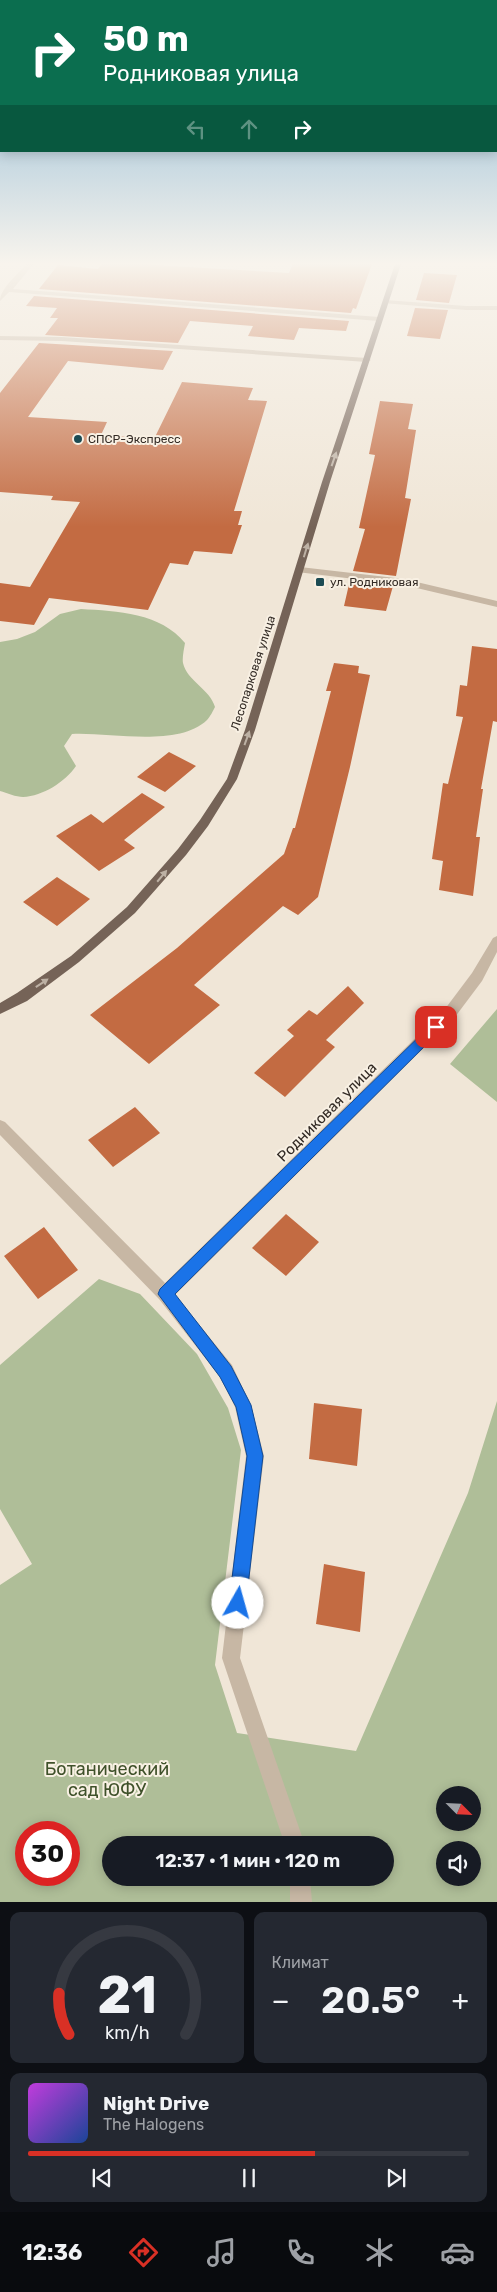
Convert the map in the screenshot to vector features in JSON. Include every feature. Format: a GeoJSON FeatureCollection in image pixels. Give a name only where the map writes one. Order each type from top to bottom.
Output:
{"type":"FeatureCollection","features":[{"type":"Feature","properties":{"kind":"main road","name":"Лесопарковая улица"},"geometry":{"type":"LineString","coordinates":[[0,1009],[69,964],[124,917],[159,880],[204,823],[232,779],[250,730],[369,350]]}},
{"type":"Feature","properties":{"kind":"street"},"geometry":{"type":"LineString","coordinates":[[218,350],[366,360]]}},
{"type":"Feature","properties":{"kind":"street"},"geometry":{"type":"LineString","coordinates":[[300,570],[412,584],[497,604]]}},
{"type":"Feature","properties":{"kind":"street","name":"Родниковая улица"},"geometry":{"type":"LineString","coordinates":[[166,1294],[450,1013],[478,977],[497,941]]}},
{"type":"Feature","properties":{"kind":"street"},"geometry":{"type":"LineString","coordinates":[[0,1126],[166,1294],[226,1372],[243,1405],[255,1456],[231,1658],[292,1836]]}},
{"type":"Feature","properties":{"kind":"street"},"geometry":{"type":"LineString","coordinates":[[300,1886],[300,1902]]}},
{"type":"Feature","properties":{"kind":"green space"},"geometry":{"type":"Polygon","coordinates":[[[81,609],[138,616],[164,625],[175,633],[185,643],[183,661],[185,669],[208,695],[215,707],[207,720],[194,729],[179,734],[143,737],[72,734],[64,746],[76,766],[60,783],[46,791],[31,796],[20,797],[0,791],[0,642],[17,639],[35,632],[60,614],[81,609]]]}},
{"type":"Feature","properties":{"kind":"green space"},"geometry":{"type":"Polygon","coordinates":[[[497,1009],[497,1102],[450,1064],[497,1009]]]}},
{"type":"Feature","properties":{"kind":"green space","name":"Ботанический сад ЮФУ"},"geometry":{"type":"Polygon","coordinates":[[[99,1279],[140,1294],[197,1354],[228,1408],[241,1450],[215,1665],[237,1733],[356,1751],[468,1493],[497,1401],[497,1902],[0,1902],[0,1585],[32,1564],[0,1509],[0,1365],[99,1279]]]}},
{"type":"Feature","properties":{"kind":"building"},"geometry":{"type":"Polygon","coordinates":[[[34,350],[173,351],[163,370],[68,361],[28,417],[107,422],[101,435],[154,439],[182,382],[253,388],[248,400],[267,401],[234,511],[242,511],[238,525],[242,525],[232,554],[194,551],[188,565],[170,563],[148,610],[49,598],[34,625],[0,621],[0,583],[30,587],[80,502],[51,500],[53,496],[0,492],[0,393],[34,350]]]}},
{"type":"Feature","properties":{"kind":"building"},"geometry":{"type":"Polygon","coordinates":[[[380,401],[413,404],[408,429],[416,430],[405,498],[411,499],[396,576],[353,571],[365,529],[359,528],[375,455],[369,454],[380,401]]]}},
{"type":"Feature","properties":{"kind":"building"},"geometry":{"type":"Polygon","coordinates":[[[350,580],[393,586],[386,611],[344,606],[350,580]]]}},
{"type":"Feature","properties":{"kind":"building"},"geometry":{"type":"Polygon","coordinates":[[[472,646],[497,649],[497,722],[493,721],[481,789],[483,789],[476,837],[480,837],[473,896],[439,890],[443,861],[432,859],[443,783],[448,784],[463,717],[456,716],[460,685],[467,686],[472,646]]]}},
{"type":"Feature","properties":{"kind":"building"},"geometry":{"type":"Polygon","coordinates":[[[334,663],[359,666],[358,673],[370,675],[350,767],[318,897],[298,915],[283,906],[194,985],[220,1005],[149,1064],[90,1015],[177,948],[284,854],[293,828],[295,828],[331,691],[326,691],[334,663]]]}},
{"type":"Feature","properties":{"kind":"building"},"geometry":{"type":"Polygon","coordinates":[[[169,752],[196,766],[165,792],[137,777],[169,752]]]}},
{"type":"Feature","properties":{"kind":"building"},"geometry":{"type":"Polygon","coordinates":[[[142,793],[165,807],[124,840],[135,848],[99,871],[56,836],[91,814],[103,823],[142,793]]]}},
{"type":"Feature","properties":{"kind":"building"},"geometry":{"type":"Polygon","coordinates":[[[57,877],[90,899],[57,926],[23,902],[57,877]]]}},
{"type":"Feature","properties":{"kind":"building"},"geometry":{"type":"Polygon","coordinates":[[[348,986],[364,1003],[326,1040],[335,1047],[285,1097],[254,1073],[294,1036],[287,1030],[309,1010],[317,1015],[348,986]]]}},
{"type":"Feature","properties":{"kind":"building"},"geometry":{"type":"Polygon","coordinates":[[[135,1107],[160,1133],[113,1167],[88,1140],[135,1107]]]}},
{"type":"Feature","properties":{"kind":"building"},"geometry":{"type":"Polygon","coordinates":[[[286,1214],[319,1242],[286,1276],[252,1248],[286,1214]]]}},
{"type":"Feature","properties":{"kind":"building"},"geometry":{"type":"Polygon","coordinates":[[[44,1227],[78,1270],[38,1299],[4,1256],[44,1227]]]}},
{"type":"Feature","properties":{"kind":"building"},"geometry":{"type":"Polygon","coordinates":[[[314,1403],[362,1409],[357,1466],[309,1459],[314,1403]]]}},
{"type":"Feature","properties":{"kind":"building"},"geometry":{"type":"Polygon","coordinates":[[[324,1564],[365,1572],[360,1632],[316,1624],[324,1564]]]}},
{"type":"Feature","properties":{"kind":"place","name":"СПСР-Экспресс"},"geometry":{"type":"Point","coordinates":[78,439]}},
{"type":"Feature","properties":{"kind":"place","name":"ул. Родниковая"},"geometry":{"type":"Point","coordinates":[320,582]}},
{"type":"Feature","properties":{"kind":"route"},"geometry":{"type":"LineString","coordinates":[[238,1603],[255,1456],[243,1405],[226,1372],[166,1294],[436,1027]]}}]}
